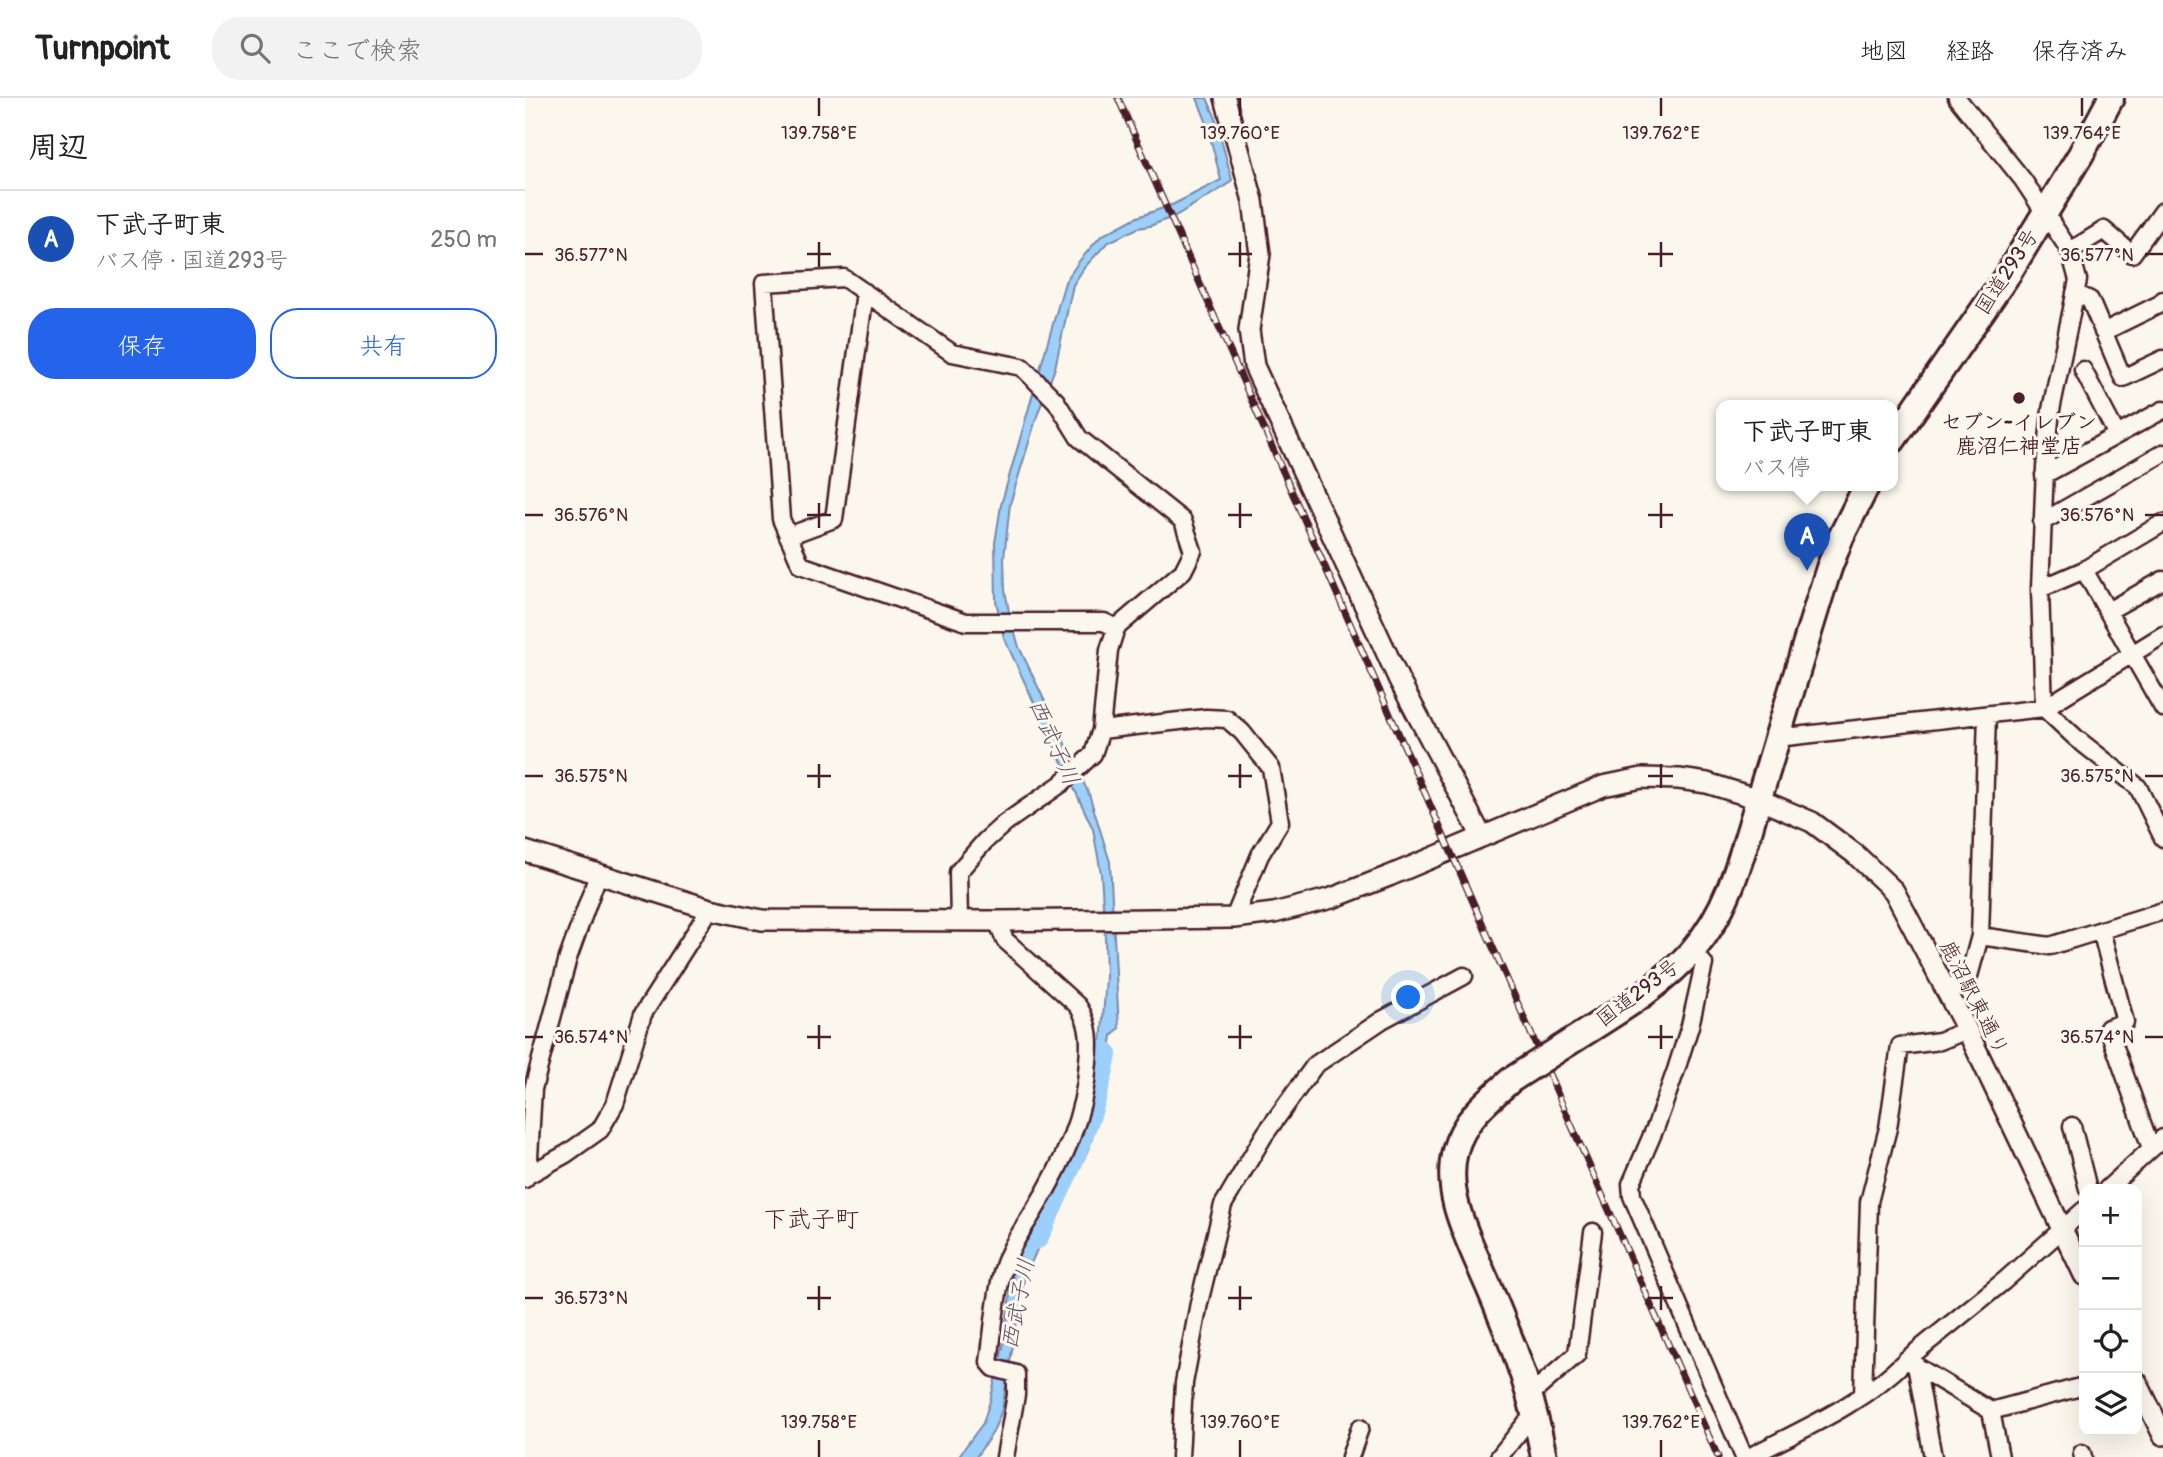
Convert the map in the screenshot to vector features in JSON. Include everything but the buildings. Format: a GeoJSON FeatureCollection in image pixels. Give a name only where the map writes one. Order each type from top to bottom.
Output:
{"type":"FeatureCollection","features":[{"type":"Feature","properties":{"kind":"highway","name":"国道293号"},"geometry":{"type":"LineString","coordinates":[[1898,433],[2008,274],[2111,98]]}},
{"type":"Feature","properties":{"kind":"highway","name":"国道293号"},"geometry":{"type":"LineString","coordinates":[[1544,1457],[1532,1404],[1513,1346],[1455,1204],[1455,1151],[1464,1129],[1483,1104],[1511,1080],[1646,991],[1693,951],[1719,910],[1728,891],[1758,799],[1829,568],[1864,491]]}},
{"type":"Feature","properties":{"kind":"street"},"geometry":{"type":"LineString","coordinates":[[1225,98],[1253,201],[1260,254],[1249,330],[1254,366],[1399,680],[1482,837]]}},
{"type":"Feature","properties":{"kind":"street"},"geometry":{"type":"LineString","coordinates":[[1957,98],[2023,180],[2070,251],[2078,280],[2051,410],[2044,475],[2040,589],[2044,708],[2076,738],[2138,787],[2163,838]]}},
{"type":"Feature","properties":{"kind":"street"},"geometry":{"type":"LineString","coordinates":[[2070,251],[2104,230],[2132,254],[2163,211]]}},
{"type":"Feature","properties":{"kind":"street"},"geometry":{"type":"LineString","coordinates":[[959,920],[958,872],[995,832],[1061,784],[1093,754],[1101,730],[1109,650],[1116,628],[1183,571],[1193,551],[1183,521],[1080,438],[1056,401],[1022,367],[952,352],[844,278],[764,283],[781,520],[801,565],[966,622],[1104,622],[1116,628]]}},
{"type":"Feature","properties":{"kind":"street"},"geometry":{"type":"LineString","coordinates":[[788,536],[834,520],[865,292]]}},
{"type":"Feature","properties":{"kind":"street"},"geometry":{"type":"LineString","coordinates":[[2075,293],[2090,300],[2123,377],[2163,359]]}},
{"type":"Feature","properties":{"kind":"street"},"geometry":{"type":"LineString","coordinates":[[2103,332],[2160,304],[2163,300]]}},
{"type":"Feature","properties":{"kind":"street"},"geometry":{"type":"LineString","coordinates":[[2083,370],[2117,435]]}},
{"type":"Feature","properties":{"kind":"street"},"geometry":{"type":"LineString","coordinates":[[2044,475],[2163,410]]}},
{"type":"Feature","properties":{"kind":"street"},"geometry":{"type":"LineString","coordinates":[[2042,522],[2163,453]]}},
{"type":"Feature","properties":{"kind":"street"},"geometry":{"type":"LineString","coordinates":[[2040,589],[2084,570],[2163,523]]}},
{"type":"Feature","properties":{"kind":"street"},"geometry":{"type":"LineString","coordinates":[[2084,570],[2163,708]]}},
{"type":"Feature","properties":{"kind":"street"},"geometry":{"type":"LineString","coordinates":[[2108,611],[2163,580]]}},
{"type":"Feature","properties":{"kind":"street"},"geometry":{"type":"LineString","coordinates":[[1777,738],[2044,708],[2163,635]]}},
{"type":"Feature","properties":{"kind":"street"},"geometry":{"type":"LineString","coordinates":[[1945,991],[1969,976],[1980,936],[1987,715]]}},
{"type":"Feature","properties":{"kind":"street"},"geometry":{"type":"LineString","coordinates":[[1101,730],[1206,718],[1227,719],[1242,732],[1271,768],[1280,822],[1260,855],[1234,918]]}},
{"type":"Feature","properties":{"kind":"street","name":"鹿沼駅東通り"},"geometry":{"type":"LineString","coordinates":[[525,852],[710,909],[762,920],[1234,918],[1274,913],[1332,898],[1604,786],[1642,778],[1707,783],[1758,799],[1812,822],[1855,854],[1894,891],[1967,1030],[2079,1265]]}},
{"type":"Feature","properties":{"kind":"street"},"geometry":{"type":"LineString","coordinates":[[526,1177],[533,1088],[568,958],[598,875]]}},
{"type":"Feature","properties":{"kind":"street"},"geometry":{"type":"LineString","coordinates":[[526,1177],[600,1130],[615,1104],[643,1014],[710,909]]}},
{"type":"Feature","properties":{"kind":"street"},"geometry":{"type":"LineString","coordinates":[[1980,936],[2050,946],[2163,911]]}},
{"type":"Feature","properties":{"kind":"street"},"geometry":{"type":"LineString","coordinates":[[997,921],[1005,940],[1078,1006],[1087,1019],[1090,1042],[1084,1098],[1076,1129],[1038,1203],[1019,1232],[1002,1272],[989,1363],[994,1368],[1016,1374],[1016,1395],[1005,1457]]}},
{"type":"Feature","properties":{"kind":"street"},"geometry":{"type":"LineString","coordinates":[[2101,930],[2125,1022],[2108,1028],[2157,1143],[2112,1184]]}},
{"type":"Feature","properties":{"kind":"street"},"geometry":{"type":"LineString","coordinates":[[1693,951],[1705,964],[1690,1026],[1656,1126],[1631,1184],[1632,1195],[1749,1457],[1863,1395],[1911,1362],[2079,1215]]}},
{"type":"Feature","properties":{"kind":"street"},"geometry":{"type":"LineString","coordinates":[[1180,1457],[1184,1383],[1199,1303],[1223,1205],[1258,1146],[1315,1065],[1382,1020],[1464,976]]}},
{"type":"Feature","properties":{"kind":"street"},"geometry":{"type":"LineString","coordinates":[[1863,1395],[1870,1202],[1888,1128],[1901,1046],[1940,1041],[1967,1030]]}},
{"type":"Feature","properties":{"kind":"street"},"geometry":{"type":"LineString","coordinates":[[2072,1126],[2087,1184]]}},
{"type":"Feature","properties":{"kind":"street"},"geometry":{"type":"LineString","coordinates":[[1499,1457],[1532,1404],[1577,1354],[1593,1232]]}},
{"type":"Feature","properties":{"kind":"street"},"geometry":{"type":"LineString","coordinates":[[1911,1362],[1991,1411],[2079,1387]]}},
{"type":"Feature","properties":{"kind":"street"},"geometry":{"type":"LineString","coordinates":[[1911,1362],[1933,1457]]}},
{"type":"Feature","properties":{"kind":"street"},"geometry":{"type":"LineString","coordinates":[[2142,1392],[2163,1435]]}},
{"type":"Feature","properties":{"kind":"street"},"geometry":{"type":"LineString","coordinates":[[1991,1411],[2000,1457]]}},
{"type":"Feature","properties":{"kind":"street"},"geometry":{"type":"LineString","coordinates":[[1350,1457],[1360,1428]]}},
{"type":"Feature","properties":{"kind":"water"},"geometry":{"type":"Polygon","coordinates":[[[1197,98],[1207,98],[1215,116],[1232,180],[1175,216],[1138,228],[1107,243],[1084,268],[1073,285],[1055,368],[1010,504],[1004,558],[1009,612],[1019,647],[1089,794],[1110,862],[1119,1028],[1112,1036],[1105,1085],[1091,1143],[1075,1179],[1057,1204],[1024,1279],[1002,1410],[993,1432],[976,1457],[958,1457],[983,1423],[990,1401],[1003,1347],[1013,1273],[1023,1246],[1076,1155],[1086,1126],[1094,1099],[1106,977],[1101,873],[1093,829],[1004,638],[996,601],[995,543],[1001,505],[1065,282],[1101,236],[1221,180],[1206,121],[1197,98]]]}},
{"type":"Feature","properties":{"kind":"waterway","name":"西武子川"},"geometry":{"type":"LineString","coordinates":[[1035,1236],[1083,1125],[1103,1055]]}},
{"type":"Feature","properties":{"kind":"railway"},"geometry":{"type":"LineString","coordinates":[[1118,98],[1718,1457]]}},
{"type":"Feature","properties":{"kind":"place","name":"セブン-イレブン 鹿沼仁神堂店"},"geometry":{"type":"Point","coordinates":[2019,398]}},
{"type":"Feature","properties":{"kind":"place","name":"下武子町東"},"geometry":{"type":"Point","coordinates":[1807,571]}},
{"type":"Feature","properties":{"kind":"district","name":"下武子町"},"geometry":{"type":"Point","coordinates":[811,1219]}}]}
